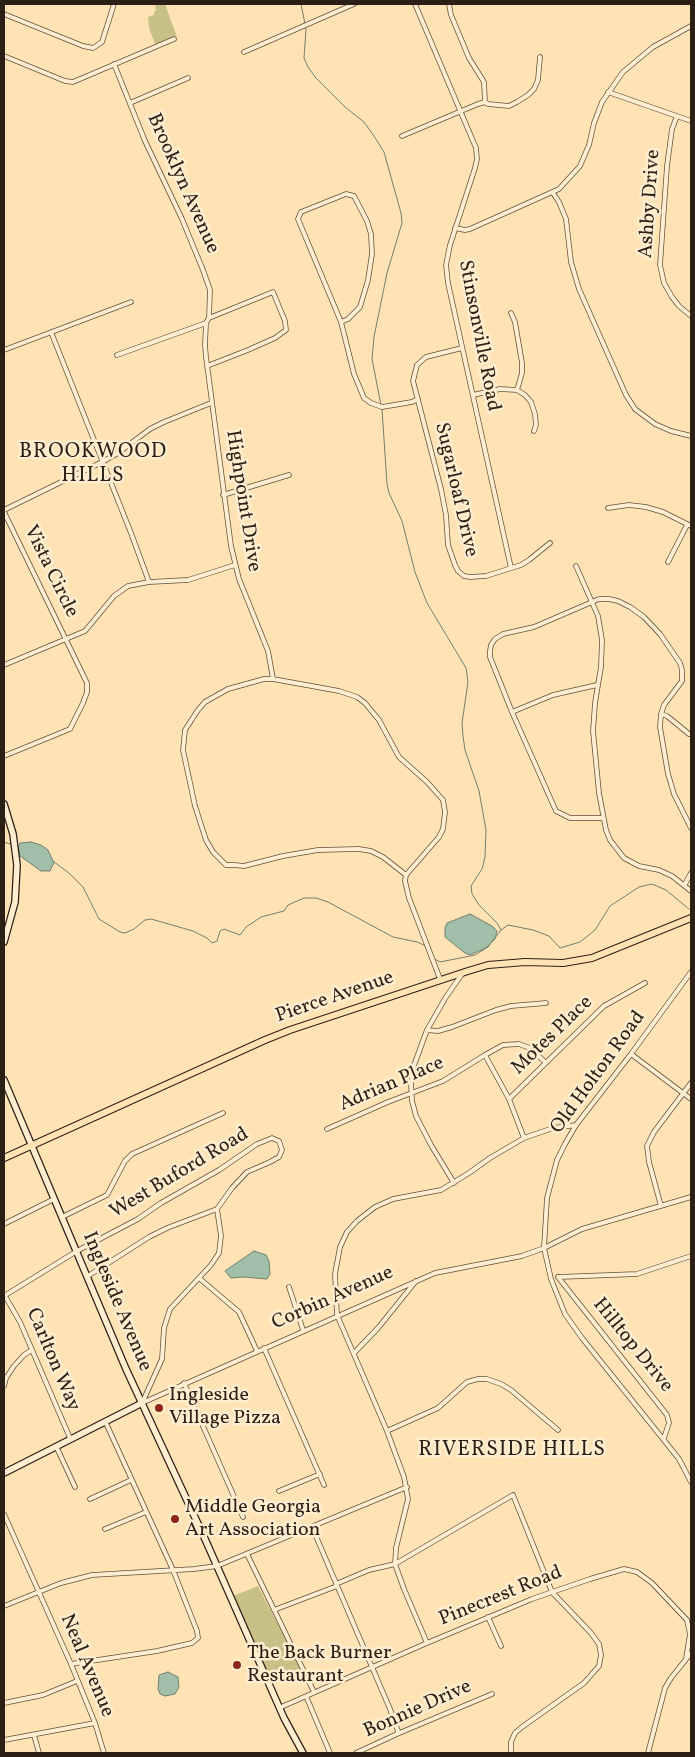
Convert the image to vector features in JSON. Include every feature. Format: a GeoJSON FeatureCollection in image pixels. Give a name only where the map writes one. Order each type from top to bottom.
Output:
{"type":"FeatureCollection","features":[{"type":"Feature","properties":{"kind":"main road","name":"Pierce Avenue"},"geometry":{"type":"LineString","coordinates":[[4,1158],[264,1040],[468,970],[504,963],[563,963],[585,960],[691,918]]}},
{"type":"Feature","properties":{"kind":"street"},"geometry":{"type":"LineString","coordinates":[[4,14],[92,48],[102,42],[114,4]]}},
{"type":"Feature","properties":{"kind":"street"},"geometry":{"type":"LineString","coordinates":[[244,52],[354,4]]}},
{"type":"Feature","properties":{"kind":"street","name":"Stinsonville Road"},"geometry":{"type":"LineString","coordinates":[[415,4],[476,148],[477,159],[472,180],[446,257],[446,265],[462,348],[511,568]]}},
{"type":"Feature","properties":{"kind":"street"},"geometry":{"type":"LineString","coordinates":[[449,4],[451,15],[465,49],[484,82],[485,102]]}},
{"type":"Feature","properties":{"kind":"street"},"geometry":{"type":"LineString","coordinates":[[455,228],[470,229],[553,193],[568,182],[580,166],[597,114],[608,92],[623,72],[646,52],[691,26]]}},
{"type":"Feature","properties":{"kind":"street"},"geometry":{"type":"LineString","coordinates":[[4,56],[65,81],[76,81],[174,39]]}},
{"type":"Feature","properties":{"kind":"street"},"geometry":{"type":"LineString","coordinates":[[402,136],[485,102],[509,106],[528,95],[534,89],[538,80],[540,57]]}},
{"type":"Feature","properties":{"kind":"street","name":"Brooklyn Avenue"},"geometry":{"type":"LineString","coordinates":[[114,64],[203,270],[210,290],[209,318]]}},
{"type":"Feature","properties":{"kind":"street"},"geometry":{"type":"LineString","coordinates":[[130,102],[188,78]]}},
{"type":"Feature","properties":{"kind":"street"},"geometry":{"type":"LineString","coordinates":[[608,92],[691,121]]}},
{"type":"Feature","properties":{"kind":"street","name":"Ashby Drive"},"geometry":{"type":"LineString","coordinates":[[677,116],[672,129],[666,166],[660,265],[664,283],[672,297],[691,316]]}},
{"type":"Feature","properties":{"kind":"street"},"geometry":{"type":"LineString","coordinates":[[553,193],[559,202],[566,220],[571,262],[579,289],[626,395],[635,409],[655,424],[671,431],[691,436]]}},
{"type":"Feature","properties":{"kind":"street"},"geometry":{"type":"LineString","coordinates":[[341,322],[348,319],[360,307],[368,280],[372,254],[371,234],[367,221],[354,196],[346,194],[301,212],[298,219],[341,322],[354,374],[364,398],[382,408],[418,400]]}},
{"type":"Feature","properties":{"kind":"street"},"geometry":{"type":"LineString","coordinates":[[117,355],[206,323],[209,318],[273,292],[285,320],[286,330],[275,338],[207,366]]}},
{"type":"Feature","properties":{"kind":"street"},"geometry":{"type":"LineString","coordinates":[[4,350],[131,302]]}},
{"type":"Feature","properties":{"kind":"street"},"geometry":{"type":"LineString","coordinates":[[510,313],[514,322],[522,362],[522,373],[517,390]]}},
{"type":"Feature","properties":{"kind":"street","name":"Highpoint Drive"},"geometry":{"type":"LineString","coordinates":[[206,323],[204,345],[223,494],[235,565],[243,591],[268,651],[274,679]]}},
{"type":"Feature","properties":{"kind":"street"},"geometry":{"type":"LineString","coordinates":[[51,332],[149,582]]}},
{"type":"Feature","properties":{"kind":"street","name":"Sugarloaf Drive"},"geometry":{"type":"LineString","coordinates":[[462,348],[431,355],[417,366],[413,380],[441,489],[446,515],[448,545],[455,565],[458,571],[470,578],[486,576],[529,560],[550,543]]}},
{"type":"Feature","properties":{"kind":"street"},"geometry":{"type":"LineString","coordinates":[[473,395],[500,389],[517,390],[531,402],[535,414],[536,425],[534,431]]}},
{"type":"Feature","properties":{"kind":"street"},"geometry":{"type":"LineString","coordinates":[[4,511],[102,462],[118,453],[150,429],[174,417],[211,403]]}},
{"type":"Feature","properties":{"kind":"street"},"geometry":{"type":"LineString","coordinates":[[223,494],[289,474]]}},
{"type":"Feature","properties":{"kind":"street"},"geometry":{"type":"LineString","coordinates":[[608,508],[629,505],[646,507],[663,512],[689,526],[668,562]]}},
{"type":"Feature","properties":{"kind":"street","name":"Vista Circle"},"geometry":{"type":"LineString","coordinates":[[4,511],[66,639],[4,665]]}},
{"type":"Feature","properties":{"kind":"street"},"geometry":{"type":"LineString","coordinates":[[4,756],[70,729],[87,692],[87,683],[66,639],[86,631],[120,590],[132,584],[188,580],[235,565]]}},
{"type":"Feature","properties":{"kind":"street"},"geometry":{"type":"LineString","coordinates":[[576,566],[598,616],[602,640],[601,667],[593,731],[602,818],[610,840],[624,858],[639,866],[659,870],[685,884],[691,891]]}},
{"type":"Feature","properties":{"kind":"street"},"geometry":{"type":"LineString","coordinates":[[602,818],[570,818],[556,811],[490,657],[491,646],[495,639],[503,634],[534,627],[599,599],[609,599],[630,607],[652,626],[676,657],[682,670],[682,681],[664,704],[660,714],[660,726],[668,774],[674,794],[691,828]]}},
{"type":"Feature","properties":{"kind":"street"},"geometry":{"type":"LineString","coordinates":[[406,875],[383,857],[359,849],[318,850],[244,866],[226,865],[209,846],[195,806],[185,762],[183,740],[185,730],[198,710],[205,702],[219,693],[264,679],[274,679],[339,691],[365,702],[379,720],[399,756],[443,800],[445,812],[443,829],[439,837],[406,875],[405,881],[408,898],[440,980]]}},
{"type":"Feature","properties":{"kind":"street"},"geometry":{"type":"LineString","coordinates":[[512,712],[553,696],[598,685]]}},
{"type":"Feature","properties":{"kind":"street"},"geometry":{"type":"LineString","coordinates":[[660,714],[667,716],[689,734]]}},
{"type":"Feature","properties":{"kind":"street"},"geometry":{"type":"LineString","coordinates":[[4,804],[13,834],[17,865],[15,902],[4,942]]}},
{"type":"Feature","properties":{"kind":"street"},"geometry":{"type":"LineString","coordinates":[[685,884],[691,873]]}},
{"type":"Feature","properties":{"kind":"street"},"geometry":{"type":"LineString","coordinates":[[454,1183],[421,1127],[411,1094],[413,1068],[427,1030],[460,977],[468,970]]}},
{"type":"Feature","properties":{"kind":"street","name":"Old Holton Road"},"geometry":{"type":"LineString","coordinates":[[691,972],[576,1125],[557,1160],[546,1206],[544,1248],[551,1279],[560,1304],[572,1325],[664,1438],[679,1459],[691,1482]]}},
{"type":"Feature","properties":{"kind":"street","name":"Motes Place"},"geometry":{"type":"LineString","coordinates":[[509,1099],[604,1006],[645,983]]}},
{"type":"Feature","properties":{"kind":"street"},"geometry":{"type":"LineString","coordinates":[[427,1030],[438,1031],[511,1006],[546,1003]]}},
{"type":"Feature","properties":{"kind":"street","name":"Adrian Place"},"geometry":{"type":"LineString","coordinates":[[327,1129],[388,1102],[443,1081],[503,1045],[519,1044],[530,1048],[545,1062]]}},
{"type":"Feature","properties":{"kind":"street"},"geometry":{"type":"LineString","coordinates":[[631,1054],[691,1099]]}},
{"type":"Feature","properties":{"kind":"street"},"geometry":{"type":"LineString","coordinates":[[484,1055],[509,1099],[524,1138]]}},
{"type":"Feature","properties":{"kind":"street","name":"Ingleside Avenue"},"geometry":{"type":"LineString","coordinates":[[4,1080],[142,1402],[279,1708],[303,1753]]}},
{"type":"Feature","properties":{"kind":"street"},"geometry":{"type":"LineString","coordinates":[[661,1206],[648,1162],[648,1146],[654,1132],[691,1083]]}},
{"type":"Feature","properties":{"kind":"street"},"geometry":{"type":"LineString","coordinates":[[62,1217],[107,1195],[125,1162],[132,1154],[223,1113]]}},
{"type":"Feature","properties":{"kind":"street"},"geometry":{"type":"LineString","coordinates":[[427,1643],[401,1583],[395,1564],[396,1548],[408,1499],[406,1487],[400,1464],[387,1431],[337,1315],[335,1274],[337,1258],[343,1239],[357,1221],[382,1203],[393,1199],[441,1190],[524,1138],[553,1128],[576,1125]]}},
{"type":"Feature","properties":{"kind":"street","name":"West Buford Road"},"geometry":{"type":"LineString","coordinates":[[4,1296],[77,1251],[138,1219],[161,1203],[219,1170],[257,1144],[266,1139],[274,1138],[279,1141],[282,1150],[279,1157],[247,1172],[232,1188],[217,1209]]}},
{"type":"Feature","properties":{"kind":"street","name":"Corbin Avenue"},"geometry":{"type":"LineString","coordinates":[[4,1473],[142,1402],[417,1280],[435,1273],[522,1256],[544,1248],[582,1229],[691,1197]]}},
{"type":"Feature","properties":{"kind":"street"},"geometry":{"type":"LineString","coordinates":[[4,1224],[54,1199]]}},
{"type":"Feature","properties":{"kind":"street"},"geometry":{"type":"LineString","coordinates":[[88,1276],[149,1237],[217,1209],[221,1247],[215,1260],[173,1305],[167,1316],[164,1328],[162,1359],[142,1402]]}},
{"type":"Feature","properties":{"kind":"street"},"geometry":{"type":"LineString","coordinates":[[551,1279],[558,1277],[637,1274],[691,1256]]}},
{"type":"Feature","properties":{"kind":"street","name":"Hilltop Drive"},"geometry":{"type":"LineString","coordinates":[[558,1277],[667,1415],[669,1423],[664,1438]]}},
{"type":"Feature","properties":{"kind":"street"},"geometry":{"type":"LineString","coordinates":[[199,1278],[239,1312],[257,1351]]}},
{"type":"Feature","properties":{"kind":"street"},"geometry":{"type":"LineString","coordinates":[[354,1353],[378,1328],[417,1280]]}},
{"type":"Feature","properties":{"kind":"street"},"geometry":{"type":"LineString","coordinates":[[289,1287],[303,1330]]}},
{"type":"Feature","properties":{"kind":"street","name":"Carlton Way"},"geometry":{"type":"LineString","coordinates":[[4,1296],[20,1322],[70,1438]]}},
{"type":"Feature","properties":{"kind":"street"},"geometry":{"type":"LineString","coordinates":[[264,1348],[324,1485]]}},
{"type":"Feature","properties":{"kind":"street"},"geometry":{"type":"LineString","coordinates":[[4,1386],[6,1378],[14,1366],[24,1355],[32,1350]]}},
{"type":"Feature","properties":{"kind":"street"},"geometry":{"type":"LineString","coordinates":[[387,1431],[438,1408],[468,1382],[478,1379],[487,1379],[511,1390],[558,1430]]}},
{"type":"Feature","properties":{"kind":"street"},"geometry":{"type":"LineString","coordinates":[[184,1384],[243,1517]]}},
{"type":"Feature","properties":{"kind":"street"},"geometry":{"type":"LineString","coordinates":[[71,1664],[157,1651],[196,1641],[198,1638],[173,1570],[105,1421]]}},
{"type":"Feature","properties":{"kind":"street"},"geometry":{"type":"LineString","coordinates":[[56,1446],[75,1486]]}},
{"type":"Feature","properties":{"kind":"street"},"geometry":{"type":"LineString","coordinates":[[279,1491],[320,1474]]}},
{"type":"Feature","properties":{"kind":"street"},"geometry":{"type":"LineString","coordinates":[[90,1499],[131,1480]]}},
{"type":"Feature","properties":{"kind":"street"},"geometry":{"type":"LineString","coordinates":[[4,1606],[61,1583],[92,1575],[217,1566],[406,1487]]}},
{"type":"Feature","properties":{"kind":"street"},"geometry":{"type":"LineString","coordinates":[[274,1610],[369,1570],[395,1564],[513,1495],[552,1592],[583,1624],[599,1644],[601,1660],[591,1677],[577,1690],[515,1733],[511,1753]]}},
{"type":"Feature","properties":{"kind":"street"},"geometry":{"type":"LineString","coordinates":[[105,1529],[146,1512]]}},
{"type":"Feature","properties":{"kind":"street","name":"Neal Avenue"},"geometry":{"type":"LineString","coordinates":[[4,1514],[71,1664],[95,1723],[104,1753]]}},
{"type":"Feature","properties":{"kind":"street"},"geometry":{"type":"LineString","coordinates":[[312,1527],[390,1709],[398,1731],[397,1734]]}},
{"type":"Feature","properties":{"kind":"street"},"geometry":{"type":"LineString","coordinates":[[247,1554],[314,1692]]}},
{"type":"Feature","properties":{"kind":"street","name":"Pinecrest Road"},"geometry":{"type":"LineString","coordinates":[[279,1708],[488,1617],[552,1592],[614,1571],[637,1572],[652,1583],[687,1620],[690,1634],[686,1659]]}},
{"type":"Feature","properties":{"kind":"street"},"geometry":{"type":"LineString","coordinates":[[488,1617],[500,1646]]}},
{"type":"Feature","properties":{"kind":"street"},"geometry":{"type":"LineString","coordinates":[[648,1753],[665,1688],[691,1653]]}},
{"type":"Feature","properties":{"kind":"street"},"geometry":{"type":"LineString","coordinates":[[4,1703],[43,1696],[77,1680]]}},
{"type":"Feature","properties":{"kind":"street","name":"Bonnie Drive"},"geometry":{"type":"LineString","coordinates":[[356,1753],[492,1694]]}},
{"type":"Feature","properties":{"kind":"street"},"geometry":{"type":"LineString","coordinates":[[306,1696],[330,1753]]}},
{"type":"Feature","properties":{"kind":"street"},"geometry":{"type":"LineString","coordinates":[[4,1740],[95,1723]]}},
{"type":"Feature","properties":{"kind":"street"},"geometry":{"type":"LineString","coordinates":[[34,1735],[39,1753]]}},
{"type":"Feature","properties":{"kind":"shaded area"},"geometry":{"type":"Polygon","coordinates":[[[165,4],[177,37],[155,44],[149,28],[148,17],[154,15],[156,11],[155,5],[165,4]]]}},
{"type":"Feature","properties":{"kind":"shaded area"},"geometry":{"type":"Polygon","coordinates":[[[31,842],[41,845],[48,850],[54,863],[50,871],[41,871],[20,856],[18,847],[20,843],[31,842]]]}},
{"type":"Feature","properties":{"kind":"shaded area"},"geometry":{"type":"Polygon","coordinates":[[[470,914],[492,926],[497,931],[495,939],[486,948],[470,955],[445,937],[445,928],[447,923],[470,914]]]}},
{"type":"Feature","properties":{"kind":"shaded area"},"geometry":{"type":"Polygon","coordinates":[[[254,1251],[266,1255],[269,1261],[270,1274],[267,1279],[231,1278],[225,1271],[254,1251]]]}},
{"type":"Feature","properties":{"kind":"shaded area"},"geometry":{"type":"Polygon","coordinates":[[[258,1586],[302,1671],[271,1684],[233,1596],[258,1586]]]}},
{"type":"Feature","properties":{"kind":"shaded area"},"geometry":{"type":"Polygon","coordinates":[[[168,1672],[178,1677],[179,1687],[175,1694],[165,1696],[160,1694],[158,1689],[159,1675],[168,1672]]]}},
{"type":"Feature","properties":{"kind":"waterway"},"geometry":{"type":"LineString","coordinates":[[301,4],[306,29],[304,58],[308,67],[316,78],[345,107],[364,122],[374,136],[384,152],[401,213],[402,223],[387,273],[374,337],[372,359],[381,405]]}},
{"type":"Feature","properties":{"kind":"waterway"},"geometry":{"type":"LineString","coordinates":[[382,409],[389,493],[402,521],[415,572],[427,603],[466,668],[468,682],[462,723],[463,736],[465,750],[479,791],[486,830],[485,857],[482,869],[471,886],[472,894],[501,930]]}},
{"type":"Feature","properties":{"kind":"waterway"},"geometry":{"type":"LineString","coordinates":[[4,842],[13,845]]}},
{"type":"Feature","properties":{"kind":"waterway"},"geometry":{"type":"LineString","coordinates":[[53,861],[83,887],[99,919],[120,932],[125,933],[134,929],[145,920],[151,919],[193,931],[207,938],[212,943],[217,941],[220,931],[224,929],[240,935],[246,927],[261,917],[284,911],[288,905],[304,898],[316,898],[328,902],[393,937],[426,946]]}},
{"type":"Feature","properties":{"kind":"waterway"},"geometry":{"type":"LineString","coordinates":[[433,958],[440,962],[475,955],[488,947],[501,930],[508,925],[533,930],[549,936],[560,948],[580,942],[595,930],[610,906],[639,887],[652,884],[666,890],[689,909]]}},
{"type":"Feature","properties":{"kind":"place","name":"Ingleside Village Pizza"},"geometry":{"type":"Point","coordinates":[159,1408]}},
{"type":"Feature","properties":{"kind":"place","name":"Middle Georgia Art Association"},"geometry":{"type":"Point","coordinates":[175,1519]}},
{"type":"Feature","properties":{"kind":"place","name":"The Back Burner Restaurant"},"geometry":{"type":"Point","coordinates":[237,1665]}},
{"type":"Feature","properties":{"kind":"district","name":"BROOKWOOD HILLS"},"geometry":{"type":"Point","coordinates":[93,465]}},
{"type":"Feature","properties":{"kind":"district","name":"RIVERSIDE HILLS"},"geometry":{"type":"Point","coordinates":[512,1451]}}]}
